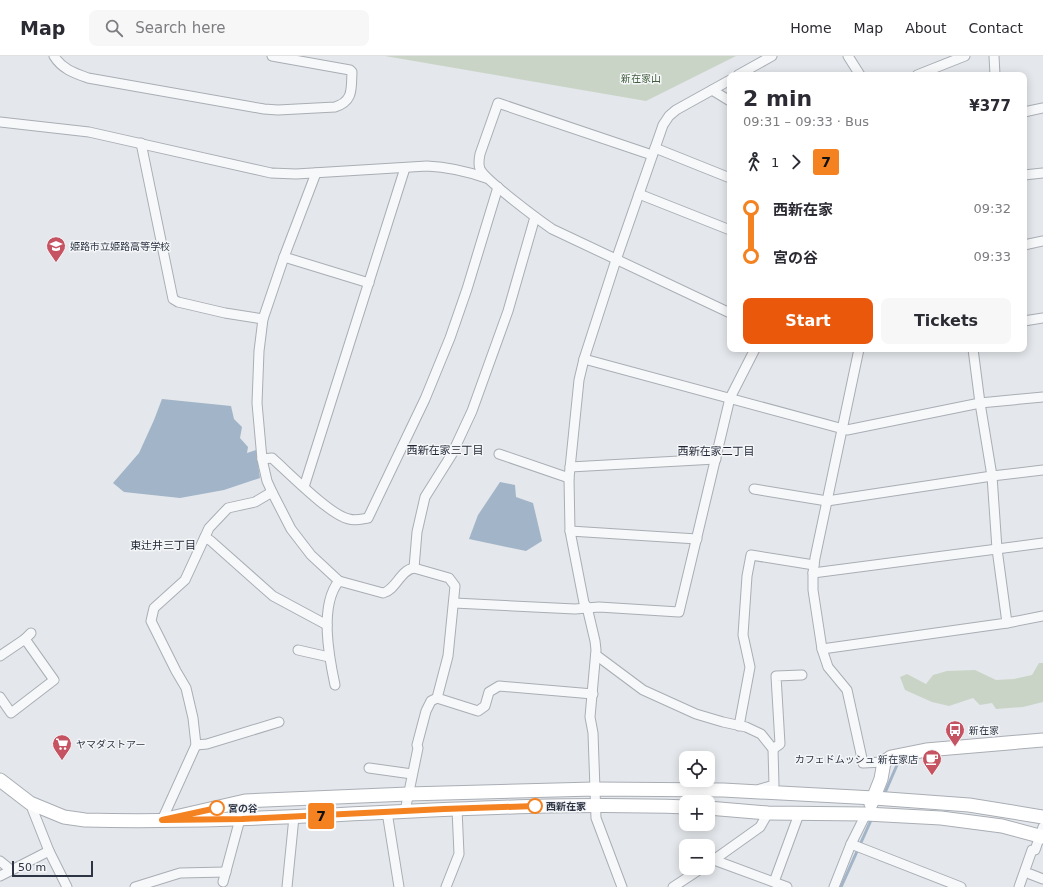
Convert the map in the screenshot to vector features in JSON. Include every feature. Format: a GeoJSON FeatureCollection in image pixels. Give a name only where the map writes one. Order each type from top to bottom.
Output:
{"type":"FeatureCollection","features":[{"type":"Feature","properties":{"kind":"street"},"geometry":{"type":"LineString","coordinates":[[54,56],[60,65],[88,78],[264,109],[278,110],[336,107],[343,105],[348,101],[351,93],[352,72],[350,70],[272,56]]}},
{"type":"Feature","properties":{"kind":"street"},"geometry":{"type":"LineString","coordinates":[[743,72],[772,56]]}},
{"type":"Feature","properties":{"kind":"street"},"geometry":{"type":"LineString","coordinates":[[848,56],[858,72]]}},
{"type":"Feature","properties":{"kind":"street"},"geometry":{"type":"LineString","coordinates":[[925,72],[965,56]]}},
{"type":"Feature","properties":{"kind":"street"},"geometry":{"type":"LineString","coordinates":[[994,56],[995,72]]}},
{"type":"Feature","properties":{"kind":"street"},"geometry":{"type":"LineString","coordinates":[[581,608],[584,603],[570,531],[569,478],[579,380],[584,359],[616,260],[663,125],[669,116],[676,110],[727,82]]}},
{"type":"Feature","properties":{"kind":"street"},"geometry":{"type":"LineString","coordinates":[[712,90],[727,99]]}},
{"type":"Feature","properties":{"kind":"street"},"geometry":{"type":"LineString","coordinates":[[727,177],[498,103],[480,154],[479,162],[480,170],[488,179],[552,229],[727,312]]}},
{"type":"Feature","properties":{"kind":"street"},"geometry":{"type":"LineString","coordinates":[[1027,111],[1043,108]]}},
{"type":"Feature","properties":{"kind":"street"},"geometry":{"type":"LineString","coordinates":[[0,122],[89,132],[271,172],[296,174],[427,166],[448,167],[467,171],[488,179]]}},
{"type":"Feature","properties":{"kind":"street"},"geometry":{"type":"LineString","coordinates":[[141,143],[173,299],[178,302],[225,314],[263,319]]}},
{"type":"Feature","properties":{"kind":"street"},"geometry":{"type":"LineString","coordinates":[[304,487],[405,168]]}},
{"type":"Feature","properties":{"kind":"street"},"geometry":{"type":"LineString","coordinates":[[316,173],[284,257],[263,319],[259,351],[258,403],[262,459],[267,481],[291,529],[311,555],[339,581],[383,592],[388,591],[408,569],[414,568],[449,578],[454,586],[457,603],[440,700]]}},
{"type":"Feature","properties":{"kind":"street"},"geometry":{"type":"LineString","coordinates":[[1027,175],[1043,173]]}},
{"type":"Feature","properties":{"kind":"street"},"geometry":{"type":"LineString","coordinates":[[262,459],[272,458],[338,515],[350,520],[368,518],[425,399],[450,338],[467,289],[498,186]]}},
{"type":"Feature","properties":{"kind":"street"},"geometry":{"type":"LineString","coordinates":[[639,194],[727,229]]}},
{"type":"Feature","properties":{"kind":"street"},"geometry":{"type":"LineString","coordinates":[[414,568],[417,532],[425,497],[452,454],[472,411],[508,311],[535,217]]}},
{"type":"Feature","properties":{"kind":"street"},"geometry":{"type":"LineString","coordinates":[[1027,244],[1043,241]]}},
{"type":"Feature","properties":{"kind":"street"},"geometry":{"type":"LineString","coordinates":[[284,257],[369,283]]}},
{"type":"Feature","properties":{"kind":"street"},"geometry":{"type":"LineString","coordinates":[[1027,320],[1043,318]]}},
{"type":"Feature","properties":{"kind":"street"},"geometry":{"type":"LineString","coordinates":[[457,603],[679,612],[730,398],[753,352]]}},
{"type":"Feature","properties":{"kind":"street"},"geometry":{"type":"LineString","coordinates":[[858,352],[813,569],[813,590],[822,650],[828,667],[847,690],[863,763],[884,762],[891,757],[926,750],[1043,740]]}},
{"type":"Feature","properties":{"kind":"street"},"geometry":{"type":"LineString","coordinates":[[973,352],[992,476],[997,548],[1007,622]]}},
{"type":"Feature","properties":{"kind":"street"},"geometry":{"type":"LineString","coordinates":[[584,359],[847,430],[980,403],[1043,397]]}},
{"type":"Feature","properties":{"kind":"street"},"geometry":{"type":"LineString","coordinates":[[499,454],[569,478]]}},
{"type":"Feature","properties":{"kind":"street"},"geometry":{"type":"LineString","coordinates":[[570,467],[716,459]]}},
{"type":"Feature","properties":{"kind":"street"},"geometry":{"type":"LineString","coordinates":[[754,489],[827,501],[992,476],[1043,470]]}},
{"type":"Feature","properties":{"kind":"street"},"geometry":{"type":"LineString","coordinates":[[162,820],[196,745],[193,718],[186,688],[151,621],[154,608],[185,580],[209,528],[228,508],[255,502],[272,492]]}},
{"type":"Feature","properties":{"kind":"street"},"geometry":{"type":"LineString","coordinates":[[570,531],[697,539]]}},
{"type":"Feature","properties":{"kind":"street"},"geometry":{"type":"LineString","coordinates":[[205,537],[273,596],[327,625]]}},
{"type":"Feature","properties":{"kind":"street"},"geometry":{"type":"LineString","coordinates":[[740,726],[750,666],[743,635],[747,576],[752,555],[813,569],[1043,543]]}},
{"type":"Feature","properties":{"kind":"street"},"geometry":{"type":"LineString","coordinates":[[335,685],[329,657],[326,617],[334,587],[339,581]]}},
{"type":"Feature","properties":{"kind":"street"},"geometry":{"type":"LineString","coordinates":[[581,608],[595,641],[596,655],[589,693],[590,717],[593,733],[594,804],[596,818],[622,887]]}},
{"type":"Feature","properties":{"kind":"street"},"geometry":{"type":"LineString","coordinates":[[822,650],[1043,616]]}},
{"type":"Feature","properties":{"kind":"street"},"geometry":{"type":"LineString","coordinates":[[0,656],[28,636],[54,680],[11,713],[0,697]]}},
{"type":"Feature","properties":{"kind":"street"},"geometry":{"type":"LineString","coordinates":[[298,650],[329,657]]}},
{"type":"Feature","properties":{"kind":"street"},"geometry":{"type":"LineString","coordinates":[[596,655],[643,690],[696,714],[740,726],[761,734],[773,749],[774,785],[751,791]]}},
{"type":"Feature","properties":{"kind":"street"},"geometry":{"type":"LineString","coordinates":[[773,749],[780,744],[776,676],[802,675]]}},
{"type":"Feature","properties":{"kind":"street"},"geometry":{"type":"LineString","coordinates":[[405,811],[418,748],[417,745],[426,711],[431,701],[440,700],[478,710],[485,706],[489,692],[499,686],[589,693]]}},
{"type":"Feature","properties":{"kind":"street"},"geometry":{"type":"LineString","coordinates":[[196,745],[207,744],[279,722]]}},
{"type":"Feature","properties":{"kind":"street"},"geometry":{"type":"LineString","coordinates":[[834,887],[851,844],[874,798],[881,780],[884,762]]}},
{"type":"Feature","properties":{"kind":"street"},"geometry":{"type":"LineString","coordinates":[[369,768],[412,774]]}},
{"type":"Feature","properties":{"kind":"street"},"geometry":{"type":"LineString","coordinates":[[0,780],[30,803],[64,817],[85,820],[240,819],[594,804],[679,807]]}},
{"type":"Feature","properties":{"kind":"street"},"geometry":{"type":"LineString","coordinates":[[162,820],[245,801],[408,794],[594,789],[689,789],[874,798],[969,805],[1043,817]]}},
{"type":"Feature","properties":{"kind":"street"},"geometry":{"type":"LineString","coordinates":[[30,803],[49,851],[67,887]]}},
{"type":"Feature","properties":{"kind":"street"},"geometry":{"type":"LineString","coordinates":[[446,887],[459,854],[457,809]]}},
{"type":"Feature","properties":{"kind":"street"},"geometry":{"type":"LineString","coordinates":[[715,809],[768,813],[866,814],[940,818],[1042,833],[1035,850],[1032,850],[1019,887]]}},
{"type":"Feature","properties":{"kind":"street"},"geometry":{"type":"LineString","coordinates":[[387,812],[399,887]]}},
{"type":"Feature","properties":{"kind":"street"},"geometry":{"type":"LineString","coordinates":[[715,861],[760,826],[768,813]]}},
{"type":"Feature","properties":{"kind":"street"},"geometry":{"type":"LineString","coordinates":[[774,882],[799,814]]}},
{"type":"Feature","properties":{"kind":"street"},"geometry":{"type":"LineString","coordinates":[[287,887],[294,817]]}},
{"type":"Feature","properties":{"kind":"street"},"geometry":{"type":"LineString","coordinates":[[223,882],[240,819]]}},
{"type":"Feature","properties":{"kind":"street"},"geometry":{"type":"LineString","coordinates":[[851,844],[961,887]]}},
{"type":"Feature","properties":{"kind":"street"},"geometry":{"type":"LineString","coordinates":[[1025,887],[1038,851],[1035,850]]}},
{"type":"Feature","properties":{"kind":"street"},"geometry":{"type":"LineString","coordinates":[[0,876],[49,851]]}},
{"type":"Feature","properties":{"kind":"street"},"geometry":{"type":"LineString","coordinates":[[0,862],[11,870]]}},
{"type":"Feature","properties":{"kind":"street"},"geometry":{"type":"LineString","coordinates":[[715,862],[787,887]]}},
{"type":"Feature","properties":{"kind":"street"},"geometry":{"type":"LineString","coordinates":[[135,887],[180,873],[226,872]]}},
{"type":"Feature","properties":{"kind":"street"},"geometry":{"type":"LineString","coordinates":[[1030,874],[1043,879]]}},
{"type":"Feature","properties":{"kind":"street"},"geometry":{"type":"LineString","coordinates":[[673,887],[691,875]]}},
{"type":"Feature","properties":{"kind":"green space","name":"新在家山"},"geometry":{"type":"Polygon","coordinates":[[[385,56],[736,56],[646,101],[385,56]]]}},
{"type":"Feature","properties":{"kind":"green space"},"geometry":{"type":"Polygon","coordinates":[[[1039,663],[1043,663],[1043,702],[1023,707],[996,709],[992,703],[980,705],[973,698],[949,706],[932,702],[905,690],[900,677],[907,674],[926,684],[933,675],[947,671],[975,670],[996,680],[1014,679],[1032,675],[1039,663]]]}},
{"type":"Feature","properties":{"kind":"water"},"geometry":{"type":"Polygon","coordinates":[[[162,399],[231,406],[234,419],[242,427],[240,438],[248,447],[247,453],[256,450],[260,478],[224,490],[180,498],[124,492],[113,483],[139,453],[162,399]]]}},
{"type":"Feature","properties":{"kind":"water"},"geometry":{"type":"Polygon","coordinates":[[[500,482],[515,485],[516,497],[533,503],[542,541],[526,551],[469,539],[478,515],[500,482]]]}},
{"type":"Feature","properties":{"kind":"waterway"},"geometry":{"type":"LineString","coordinates":[[884,795],[897,762]]}},
{"type":"Feature","properties":{"kind":"waterway"},"geometry":{"type":"LineString","coordinates":[[841,887],[872,818]]}},
{"type":"Feature","properties":{"kind":"bus line","name":"7"},"geometry":{"type":"LineString","coordinates":[[217,808],[162,820],[242,819],[535,806]]}},
{"type":"Feature","properties":{"kind":"place","name":"姫路市立姫路高等学校"},"geometry":{"type":"Point","coordinates":[56,263]}},
{"type":"Feature","properties":{"kind":"place","name":"新在家"},"geometry":{"type":"Point","coordinates":[955,747]}},
{"type":"Feature","properties":{"kind":"place","name":"ヤマダストアー"},"geometry":{"type":"Point","coordinates":[62,761]}},
{"type":"Feature","properties":{"kind":"place","name":"カフェドムッシュ 新在家店"},"geometry":{"type":"Point","coordinates":[932,776]}},
{"type":"Feature","properties":{"kind":"place","name":"西新在家"},"geometry":{"type":"Point","coordinates":[535,806]}},
{"type":"Feature","properties":{"kind":"place","name":"宮の谷"},"geometry":{"type":"Point","coordinates":[217,808]}},
{"type":"Feature","properties":{"kind":"district","name":"西新在家三丁目"},"geometry":{"type":"Point","coordinates":[445,450]}},
{"type":"Feature","properties":{"kind":"district","name":"西新在家二丁目"},"geometry":{"type":"Point","coordinates":[716,451]}},
{"type":"Feature","properties":{"kind":"district","name":"東辻井三丁目"},"geometry":{"type":"Point","coordinates":[163,545]}}]}
